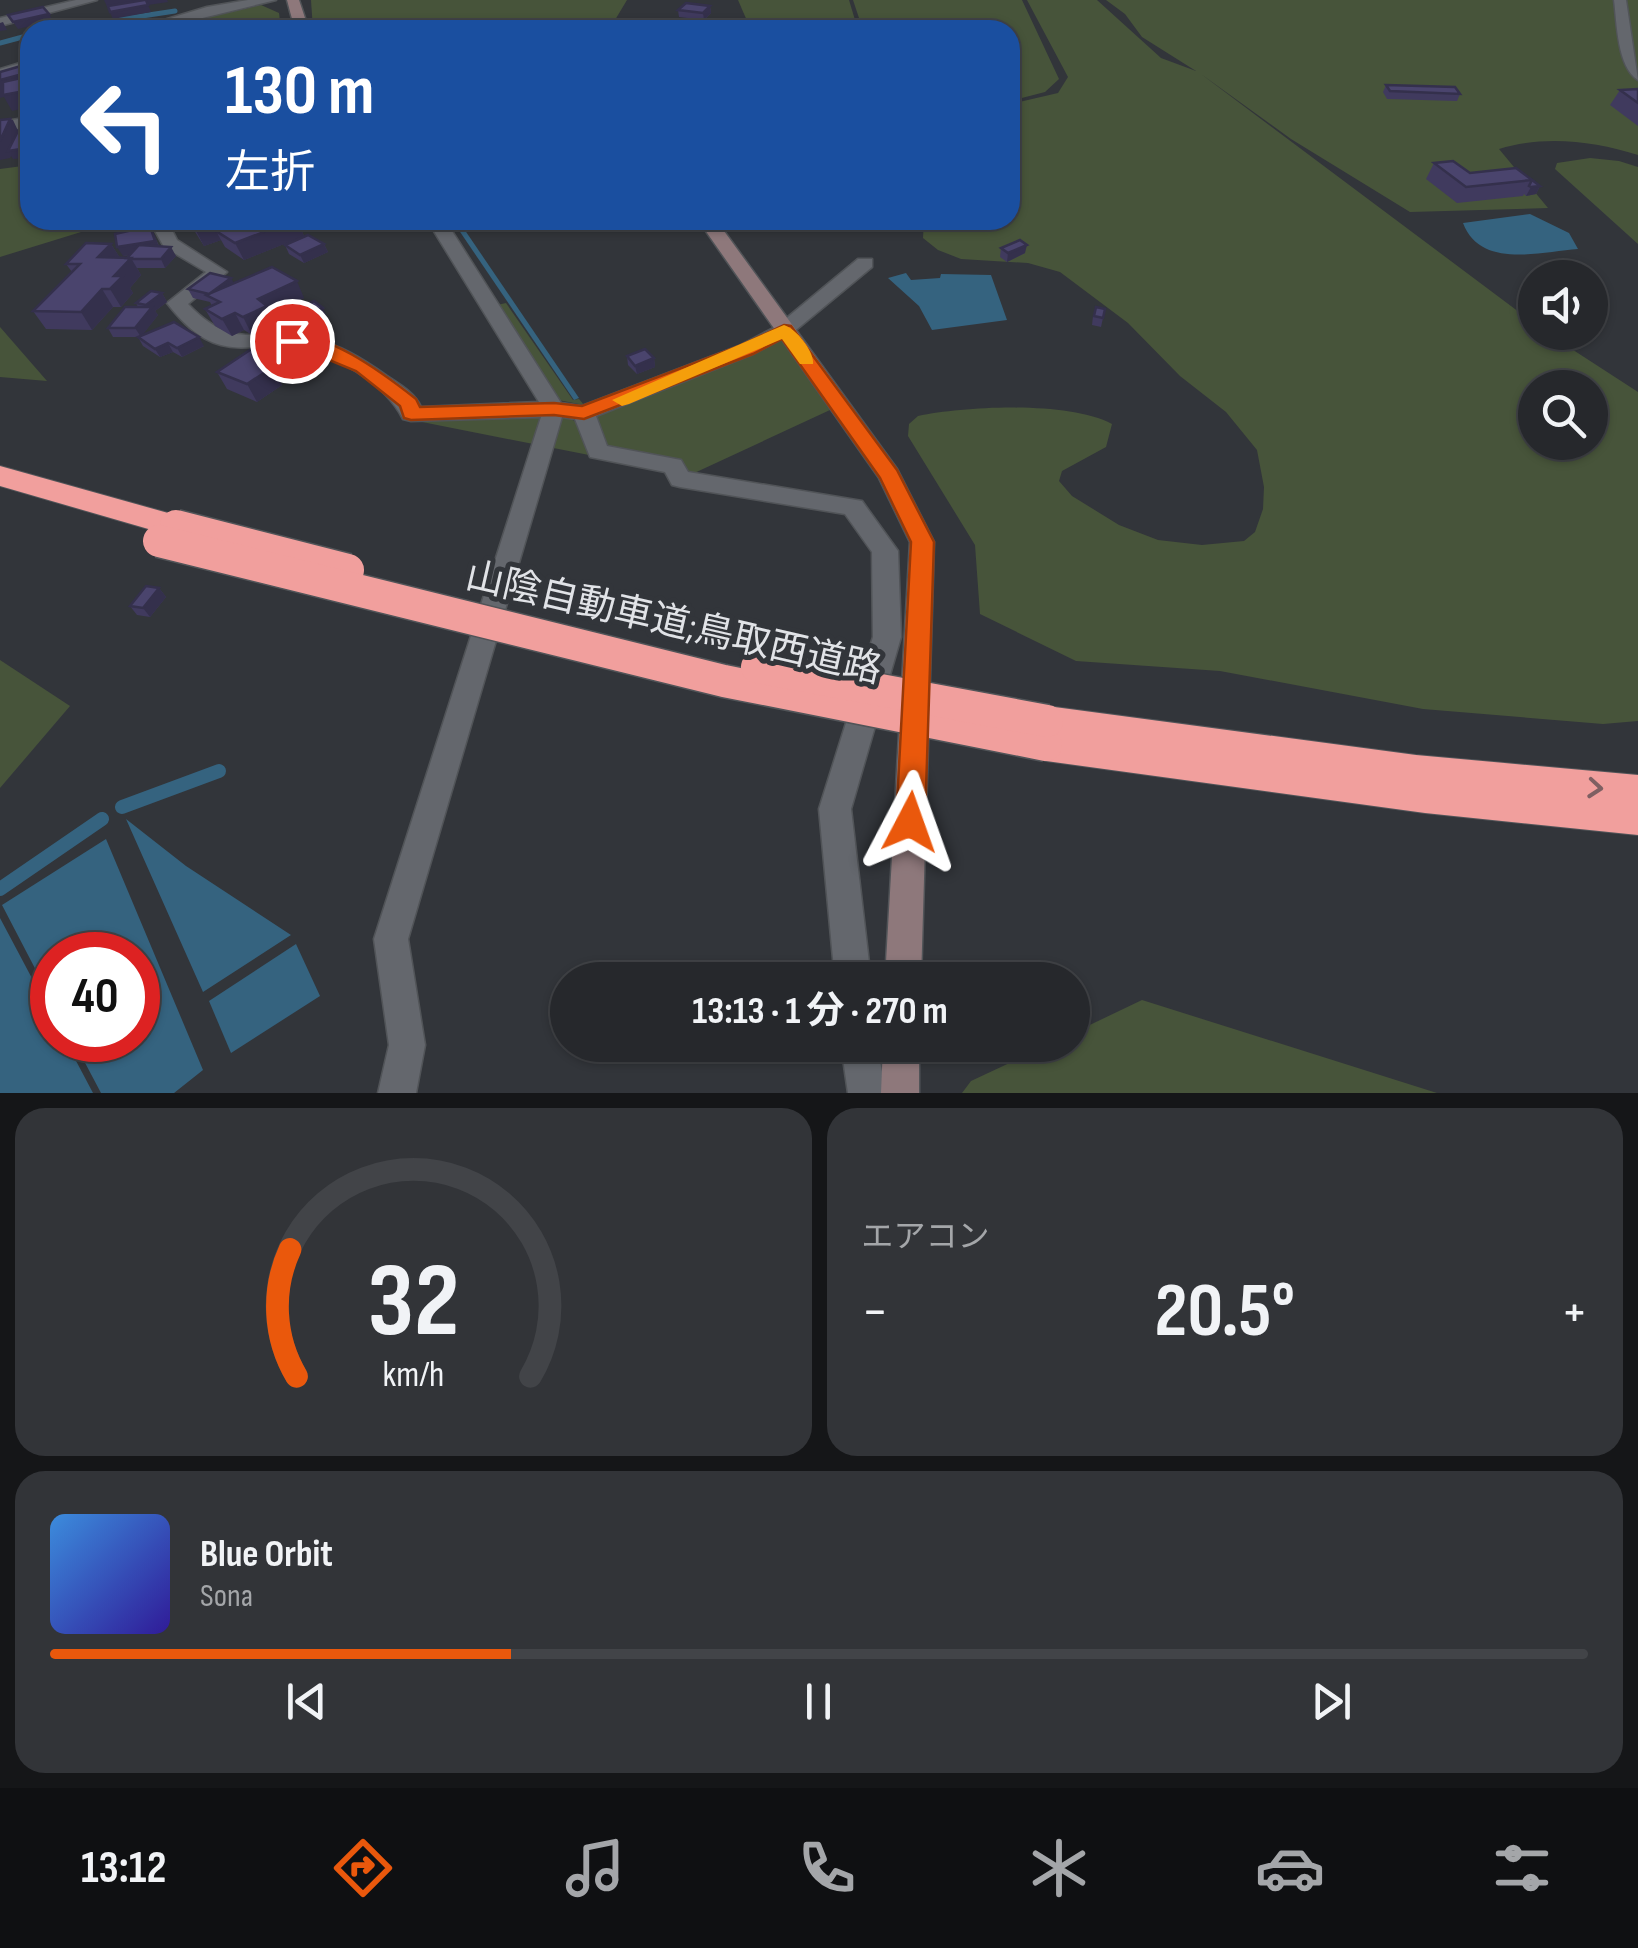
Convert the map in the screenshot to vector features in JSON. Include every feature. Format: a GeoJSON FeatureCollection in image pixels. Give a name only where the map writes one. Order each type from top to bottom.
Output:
{"type":"FeatureCollection","features":[{"type":"Feature","properties":{"kind":"highway","name":"山陰自動車道;鳥取西道路"},"geometry":{"type":"LineString","coordinates":[[0,476],[168,533]]}},
{"type":"Feature","properties":{"kind":"highway","name":"山陰自動車道;鳥取西道路"},"geometry":{"type":"LineString","coordinates":[[0,496],[168,533],[724,681],[1425,796],[1638,818]]}},
{"type":"Feature","properties":{"kind":"highway","name":"山陰自動車道;鳥取西道路"},"geometry":{"type":"LineString","coordinates":[[1047,733],[1638,792]]}},
{"type":"Feature","properties":{"kind":"street"},"geometry":{"type":"LineString","coordinates":[[38,1],[46,0]]}},
{"type":"Feature","properties":{"kind":"street"},"geometry":{"type":"LineString","coordinates":[[0,22],[91,0]]}},
{"type":"Feature","properties":{"kind":"street"},"geometry":{"type":"LineString","coordinates":[[169,20],[218,4],[270,0]]}},
{"type":"Feature","properties":{"kind":"street"},"geometry":{"type":"LineString","coordinates":[[1620,0],[1629,55],[1638,76]]}},
{"type":"Feature","properties":{"kind":"street"},"geometry":{"type":"LineString","coordinates":[[163,230],[170,243],[218,272],[177,303],[193,323],[218,340],[312,344],[363,367],[409,403],[411,414],[569,411],[746,350],[784,330],[865,263]]}},
{"type":"Feature","properties":{"kind":"street"},"geometry":{"type":"LineString","coordinates":[[443,230],[598,452],[673,466],[680,479],[853,507],[885,551],[887,637],[835,809],[851,962]]}},
{"type":"Feature","properties":{"kind":"street"},"geometry":{"type":"LineString","coordinates":[[714,230],[890,476],[922,542],[903,962]]}},
{"type":"Feature","properties":{"kind":"street"},"geometry":{"type":"LineString","coordinates":[[397,1093],[407,1044],[391,939],[569,411]]}},
{"type":"Feature","properties":{"kind":"street"},"geometry":{"type":"LineString","coordinates":[[862,1062],[868,1093]]}},
{"type":"Feature","properties":{"kind":"street"},"geometry":{"type":"LineString","coordinates":[[900,1093],[901,1062]]}},
{"type":"Feature","properties":{"kind":"green space"},"geometry":{"type":"Polygon","coordinates":[[[311,0],[627,0],[615,20],[312,20],[311,0]]]}},
{"type":"Feature","properties":{"kind":"green space"},"geometry":{"type":"Polygon","coordinates":[[[738,0],[849,0],[855,20],[747,20],[738,0]]]}},
{"type":"Feature","properties":{"kind":"green space"},"geometry":{"type":"Polygon","coordinates":[[[853,0],[1022,0],[1059,79],[1045,92],[1020,98],[1020,20],[860,20],[853,0]]]}},
{"type":"Feature","properties":{"kind":"green space"},"geometry":{"type":"Polygon","coordinates":[[[1027,0],[1097,0],[1161,58],[1196,71],[1142,37],[1125,14],[1106,0],[1638,0],[1638,155],[1569,142],[1534,142],[1499,149],[1548,208],[1410,212],[1291,139],[1201,74],[1518,311],[1518,350],[1573,350],[1604,370],[1518,370],[1518,460],[1608,460],[1608,373],[1638,392],[1638,721],[1603,724],[1423,709],[1220,671],[1076,661],[980,614],[975,545],[908,436],[909,424],[918,416],[989,408],[1044,409],[1112,424],[1106,447],[1062,471],[1059,481],[1072,496],[1119,525],[1158,540],[1202,545],[1244,541],[1255,532],[1263,509],[1264,487],[1257,450],[1226,412],[1180,376],[1128,323],[1060,272],[1028,263],[961,259],[938,250],[923,238],[923,230],[1020,230],[1020,102],[1058,93],[1068,77],[1027,0]]]}},
{"type":"Feature","properties":{"kind":"green space"},"geometry":{"type":"Polygon","coordinates":[[[261,5],[279,13],[280,20],[196,20],[261,5]]]}},
{"type":"Feature","properties":{"kind":"green space"},"geometry":{"type":"Polygon","coordinates":[[[1590,158],[1638,167],[1638,244],[1555,169],[1557,163],[1590,158]]]}},
{"type":"Feature","properties":{"kind":"green space"},"geometry":{"type":"Polygon","coordinates":[[[20,166],[20,230],[88,230],[0,257],[0,169],[20,166]]]}},
{"type":"Feature","properties":{"kind":"green space"},"geometry":{"type":"Polygon","coordinates":[[[506,303],[573,400],[579,399],[584,405],[558,400],[497,305],[506,303]]]}},
{"type":"Feature","properties":{"kind":"green space"},"geometry":{"type":"Polygon","coordinates":[[[0,327],[47,381],[0,377],[0,327]]]}},
{"type":"Feature","properties":{"kind":"green space"},"geometry":{"type":"Polygon","coordinates":[[[781,340],[830,410],[690,475],[608,459],[595,416],[781,340]]]}},
{"type":"Feature","properties":{"kind":"green space"},"geometry":{"type":"Polygon","coordinates":[[[568,417],[585,428],[594,456],[412,420],[568,417]]]}},
{"type":"Feature","properties":{"kind":"green space"},"geometry":{"type":"Polygon","coordinates":[[[0,660],[70,706],[0,788],[0,660]]]}},
{"type":"Feature","properties":{"kind":"green space"},"geometry":{"type":"Polygon","coordinates":[[[1142,1000],[1437,1093],[962,1093],[971,1081],[1012,1062],[1090,1062],[1090,1025],[1142,1000]]]}},
{"type":"Feature","properties":{"kind":"water"},"geometry":{"type":"Polygon","coordinates":[[[1530,214],[1569,233],[1578,249],[1529,254],[1497,252],[1471,237],[1463,223],[1530,214]]]}},
{"type":"Feature","properties":{"kind":"water"},"geometry":{"type":"Polygon","coordinates":[[[459,230],[465,230],[579,398],[574,400],[459,230]]]}},
{"type":"Feature","properties":{"kind":"water"},"geometry":{"type":"Polygon","coordinates":[[[906,273],[911,280],[940,278],[941,274],[991,275],[1007,320],[932,330],[919,306],[888,278],[906,273]]]}},
{"type":"Feature","properties":{"kind":"water"},"geometry":{"type":"Polygon","coordinates":[[[126,819],[186,866],[291,935],[203,992],[126,819]]]}},
{"type":"Feature","properties":{"kind":"water"},"geometry":{"type":"Polygon","coordinates":[[[106,839],[145,932],[30,932],[30,959],[2,905],[106,839]]]}},
{"type":"Feature","properties":{"kind":"water"},"geometry":{"type":"Polygon","coordinates":[[[0,918],[30,975],[30,1062],[77,1062],[93,1093],[0,1093],[0,918]]]}},
{"type":"Feature","properties":{"kind":"water"},"geometry":{"type":"Polygon","coordinates":[[[296,944],[320,996],[231,1053],[209,1001],[296,944]]]}},
{"type":"Feature","properties":{"kind":"water"},"geometry":{"type":"Polygon","coordinates":[[[160,968],[203,1070],[174,1093],[101,1093],[85,1062],[160,1062],[160,968]]]}},
{"type":"Feature","properties":{"kind":"building"},"geometry":{"type":"Polygon","coordinates":[[[146,0],[148,5],[110,12],[108,6],[146,0]]]}},
{"type":"Feature","properties":{"kind":"building"},"geometry":{"type":"Polygon","coordinates":[[[686,3],[710,6],[703,13],[678,10],[686,3]]]}},
{"type":"Feature","properties":{"kind":"building"},"geometry":{"type":"Polygon","coordinates":[[[43,7],[49,14],[13,22],[8,15],[43,7]]]}},
{"type":"Feature","properties":{"kind":"building"},"geometry":{"type":"Polygon","coordinates":[[[20,66],[20,75],[0,80],[0,72],[20,66]]]}},
{"type":"Feature","properties":{"kind":"building"},"geometry":{"type":"Polygon","coordinates":[[[20,78],[20,92],[3,95],[3,82],[20,78]]]}},
{"type":"Feature","properties":{"kind":"building"},"geometry":{"type":"Polygon","coordinates":[[[1386,85],[1455,87],[1460,94],[1390,91],[1386,85]]]}},
{"type":"Feature","properties":{"kind":"building"},"geometry":{"type":"Polygon","coordinates":[[[1638,89],[1638,103],[1620,90],[1638,89]]]}},
{"type":"Feature","properties":{"kind":"building"},"geometry":{"type":"Polygon","coordinates":[[[10,119],[0,141],[0,120],[10,119]]]}},
{"type":"Feature","properties":{"kind":"building"},"geometry":{"type":"Polygon","coordinates":[[[19,129],[20,149],[8,151],[19,129]]]}},
{"type":"Feature","properties":{"kind":"building"},"geometry":{"type":"Polygon","coordinates":[[[1453,161],[1470,173],[1516,168],[1532,180],[1466,187],[1434,163],[1453,161]]]}},
{"type":"Feature","properties":{"kind":"building"},"geometry":{"type":"Polygon","coordinates":[[[151,230],[155,241],[117,247],[115,234],[151,230]]]}},
{"type":"Feature","properties":{"kind":"building"},"geometry":{"type":"Polygon","coordinates":[[[218,230],[269,230],[235,243],[218,230]]]}},
{"type":"Feature","properties":{"kind":"building"},"geometry":{"type":"Polygon","coordinates":[[[308,235],[324,244],[300,255],[285,245],[308,235]]]}},
{"type":"Feature","properties":{"kind":"building"},"geometry":{"type":"Polygon","coordinates":[[[1020,240],[1027,245],[1008,253],[1001,248],[1020,240]]]}},
{"type":"Feature","properties":{"kind":"building"},"geometry":{"type":"Polygon","coordinates":[[[86,243],[111,244],[98,257],[131,258],[114,276],[123,276],[110,289],[102,289],[81,312],[33,311],[80,264],[66,264],[86,243]]]}},
{"type":"Feature","properties":{"kind":"building"},"geometry":{"type":"Polygon","coordinates":[[[139,245],[171,247],[161,259],[127,258],[139,245]]]}},
{"type":"Feature","properties":{"kind":"building"},"geometry":{"type":"Polygon","coordinates":[[[272,267],[297,281],[258,299],[267,306],[243,317],[235,313],[222,319],[205,309],[220,302],[206,295],[272,267]]]}},
{"type":"Feature","properties":{"kind":"building"},"geometry":{"type":"Polygon","coordinates":[[[210,273],[231,278],[209,294],[188,289],[210,273]]]}},
{"type":"Feature","properties":{"kind":"building"},"geometry":{"type":"Polygon","coordinates":[[[151,291],[162,293],[146,305],[136,303],[151,291]]]}},
{"type":"Feature","properties":{"kind":"building"},"geometry":{"type":"Polygon","coordinates":[[[314,301],[323,308],[303,317],[294,310],[314,301]]]}},
{"type":"Feature","properties":{"kind":"building"},"geometry":{"type":"Polygon","coordinates":[[[125,307],[152,307],[135,328],[108,328],[125,307]]]}},
{"type":"Feature","properties":{"kind":"building"},"geometry":{"type":"Polygon","coordinates":[[[1096,307],[1105,309],[1103,318],[1094,316],[1096,307]]]}},
{"type":"Feature","properties":{"kind":"building"},"geometry":{"type":"Polygon","coordinates":[[[174,322],[199,337],[177,348],[168,343],[155,349],[138,337],[174,322]]]}},
{"type":"Feature","properties":{"kind":"building"},"geometry":{"type":"Polygon","coordinates":[[[280,330],[296,336],[258,362],[273,367],[247,384],[217,372],[280,330]]]}},
{"type":"Feature","properties":{"kind":"building"},"geometry":{"type":"Polygon","coordinates":[[[645,349],[654,358],[635,366],[627,356],[645,349]]]}},
{"type":"Feature","properties":{"kind":"building"},"geometry":{"type":"Polygon","coordinates":[[[146,586],[159,588],[143,608],[130,606],[146,586]]]}},
{"type":"Feature","properties":{"kind":"waterway"},"geometry":{"type":"LineString","coordinates":[[116,20],[175,11]]}},
{"type":"Feature","properties":{"kind":"waterway"},"geometry":{"type":"LineString","coordinates":[[0,43],[20,38]]}},
{"type":"Feature","properties":{"kind":"waterway"},"geometry":{"type":"LineString","coordinates":[[122,807],[219,771]]}},
{"type":"Feature","properties":{"kind":"waterway"},"geometry":{"type":"LineString","coordinates":[[0,889],[102,819]]}},
{"type":"Feature","properties":{"kind":"slow traffic"},"geometry":{"type":"LineString","coordinates":[[622,400],[746,350],[784,330],[806,360]]}},
{"type":"Feature","properties":{"kind":"route"},"geometry":{"type":"LineString","coordinates":[[292,341],[312,344],[363,367],[409,403],[411,414],[554,409],[584,413],[746,350],[784,330],[890,476],[922,542],[910,822]]}}]}
